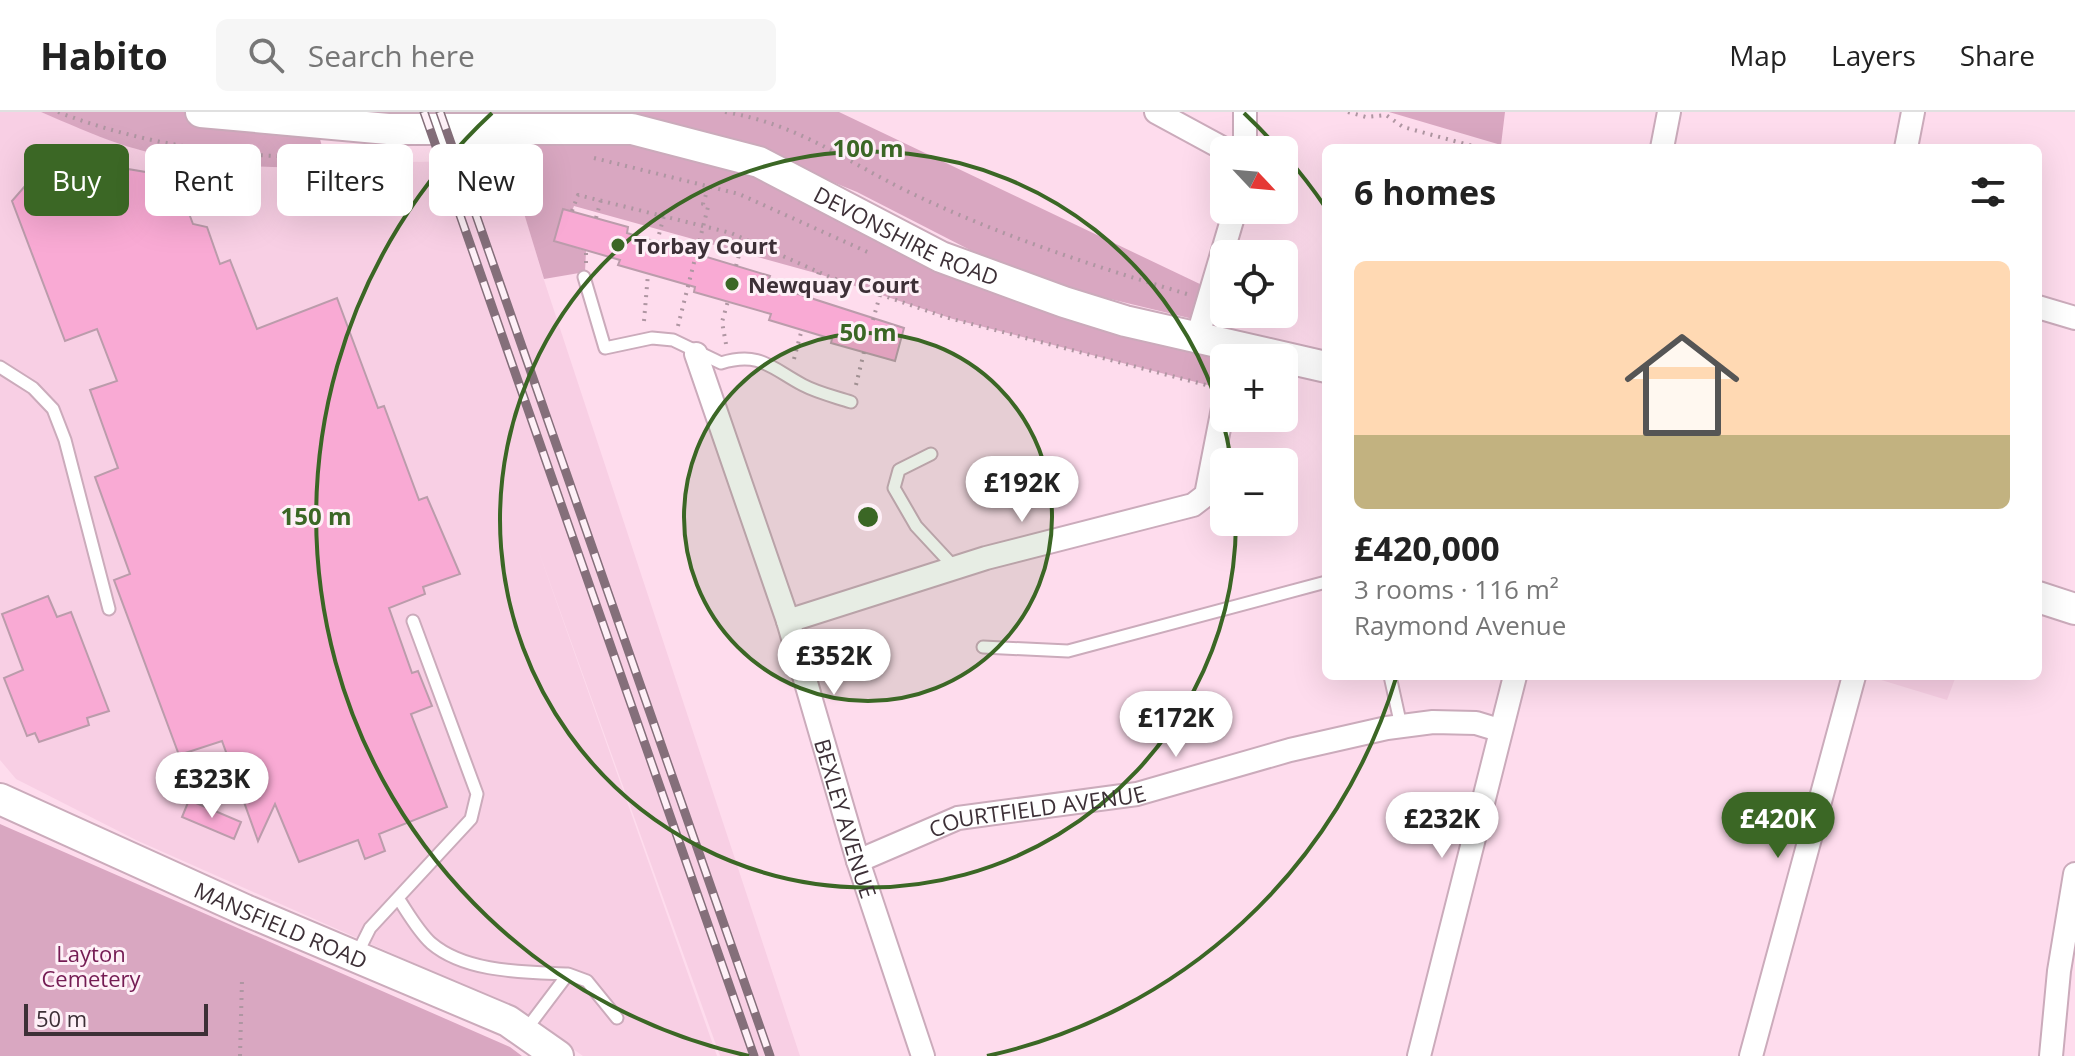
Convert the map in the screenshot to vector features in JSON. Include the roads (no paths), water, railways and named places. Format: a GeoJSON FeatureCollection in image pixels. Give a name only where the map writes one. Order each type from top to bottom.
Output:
{"type":"FeatureCollection","features":[{"type":"Feature","properties":{"kind":"main road","name":"DEVONSHIRE ROAD"},"geometry":{"type":"LineString","coordinates":[[201,112],[388,129],[632,129],[759,162],[941,257],[990,276],[1125,321],[1198,335],[1219,344]]}},
{"type":"Feature","properties":{"kind":"main road","name":"DEVONSHIRE ROAD"},"geometry":{"type":"LineString","coordinates":[[1298,362],[1322,366]]}},
{"type":"Feature","properties":{"kind":"main road"},"geometry":{"type":"LineString","coordinates":[[2042,598],[2075,609]]}},
{"type":"Feature","properties":{"kind":"main road","name":"MANSFIELD ROAD"},"geometry":{"type":"LineString","coordinates":[[0,799],[355,957],[508,1021],[558,1056]]}},
{"type":"Feature","properties":{"kind":"street"},"geometry":{"type":"LineString","coordinates":[[1156,112],[1210,141]]}},
{"type":"Feature","properties":{"kind":"street"},"geometry":{"type":"LineString","coordinates":[[1245,112],[1245,136]]}},
{"type":"Feature","properties":{"kind":"street"},"geometry":{"type":"LineString","coordinates":[[1663,144],[1669,112]]}},
{"type":"Feature","properties":{"kind":"street"},"geometry":{"type":"LineString","coordinates":[[1907,144],[1913,112]]}},
{"type":"Feature","properties":{"kind":"street"},"geometry":{"type":"LineString","coordinates":[[1198,335],[1231,224]]}},
{"type":"Feature","properties":{"kind":"street"},"geometry":{"type":"LineString","coordinates":[[2042,308],[2075,318]]}},
{"type":"Feature","properties":{"kind":"street","name":"BEXLEY AVENUE"},"geometry":{"type":"LineString","coordinates":[[696,354],[788,621],[858,861],[923,1056]]}},
{"type":"Feature","properties":{"kind":"street"},"geometry":{"type":"LineString","coordinates":[[788,621],[955,568],[1193,505],[1206,495],[1215,432]]}},
{"type":"Feature","properties":{"kind":"street"},"geometry":{"type":"LineString","coordinates":[[1419,1056],[1514,680]]}},
{"type":"Feature","properties":{"kind":"street"},"geometry":{"type":"LineString","coordinates":[[1751,1056],[1853,680]]}},
{"type":"Feature","properties":{"kind":"street","name":"COURTFIELD AVENUE"},"geometry":{"type":"LineString","coordinates":[[858,861],[958,818],[1047,809],[1137,794],[1290,750],[1401,726],[1476,723],[1499,730]]}},
{"type":"Feature","properties":{"kind":"street"},"geometry":{"type":"LineString","coordinates":[[2051,1056],[2059,971],[2075,874]]}},
{"type":"Feature","properties":{"kind":"lane"},"geometry":{"type":"LineString","coordinates":[[584,277],[605,348],[652,338],[673,340],[696,354],[721,363],[740,357],[765,361],[789,376],[851,402]]}},
{"type":"Feature","properties":{"kind":"lane"},"geometry":{"type":"LineString","coordinates":[[0,367],[33,388],[53,409],[65,440],[109,609]]}},
{"type":"Feature","properties":{"kind":"lane"},"geometry":{"type":"LineString","coordinates":[[931,454],[899,470],[894,488],[916,526],[955,568]]}},
{"type":"Feature","properties":{"kind":"lane"},"geometry":{"type":"LineString","coordinates":[[983,647],[1068,651],[1322,583]]}},
{"type":"Feature","properties":{"kind":"lane"},"geometry":{"type":"LineString","coordinates":[[355,957],[370,928],[471,819],[477,794],[413,621]]}},
{"type":"Feature","properties":{"kind":"lane"},"geometry":{"type":"LineString","coordinates":[[1391,680],[1401,726]]}},
{"type":"Feature","properties":{"kind":"lane"},"geometry":{"type":"LineString","coordinates":[[398,898],[430,941],[440,949],[478,965],[568,974],[587,981],[617,1018]]}},
{"type":"Feature","properties":{"kind":"lane"},"geometry":{"type":"LineString","coordinates":[[524,1032],[568,974]]}},
{"type":"Feature","properties":{"kind":"railway"},"geometry":{"type":"LineString","coordinates":[[424,112],[754,1056]]}},
{"type":"Feature","properties":{"kind":"railway"},"geometry":{"type":"LineString","coordinates":[[440,112],[770,1056]]}},
{"type":"Feature","properties":{"kind":"place","name":"Torbay Court"},"geometry":{"type":"Point","coordinates":[618,245]}},
{"type":"Feature","properties":{"kind":"place","name":"Newquay Court"},"geometry":{"type":"Point","coordinates":[732,284]}},
{"type":"Feature","properties":{"kind":"park label","name":"Layton Cemetery"},"geometry":{"type":"Point","coordinates":[91,966]}}]}
